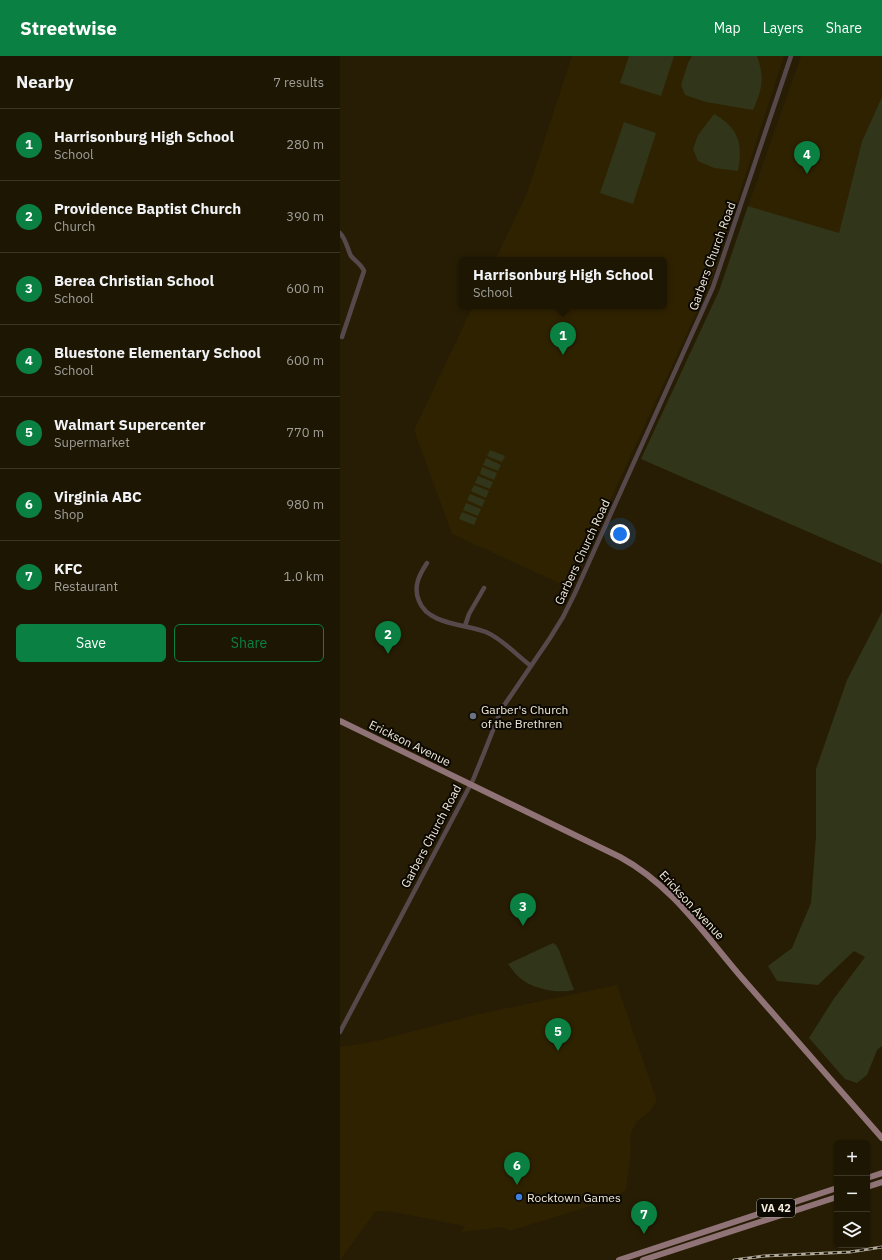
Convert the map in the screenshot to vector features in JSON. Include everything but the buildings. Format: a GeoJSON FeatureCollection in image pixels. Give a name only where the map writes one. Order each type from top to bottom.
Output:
{"type":"FeatureCollection","features":[{"type":"Feature","properties":{"kind":"main road","name":"Erickson Avenue"},"geometry":{"type":"LineString","coordinates":[[340,721],[620,857],[642,870],[658,882],[684,909],[882,1138]]}},
{"type":"Feature","properties":{"kind":"main road"},"geometry":{"type":"LineString","coordinates":[[870,1177],[882,1173]]}},
{"type":"Feature","properties":{"kind":"main road"},"geometry":{"type":"LineString","coordinates":[[870,1186],[882,1182]]}},
{"type":"Feature","properties":{"kind":"main road","name":"VA 42"},"geometry":{"type":"LineString","coordinates":[[619,1260],[834,1189]]}},
{"type":"Feature","properties":{"kind":"main road","name":"VA 42"},"geometry":{"type":"LineString","coordinates":[[643,1260],[834,1198]]}},
{"type":"Feature","properties":{"kind":"street","name":"Garbers Church Road"},"geometry":{"type":"LineString","coordinates":[[340,1032],[470,785],[501,710],[550,638],[570,605],[704,308],[726,250],[790,56]]}},
{"type":"Feature","properties":{"kind":"street"},"geometry":{"type":"LineString","coordinates":[[340,233],[351,255],[364,270],[364,274],[342,337]]}},
{"type":"Feature","properties":{"kind":"street"},"geometry":{"type":"LineString","coordinates":[[427,563],[420,574],[416,587],[421,606],[428,613],[436,618],[481,630],[496,638],[531,666]]}},
{"type":"Feature","properties":{"kind":"street"},"geometry":{"type":"LineString","coordinates":[[465,626],[469,614],[484,588]]}},
{"type":"Feature","properties":{"kind":"shaded area"},"geometry":{"type":"Polygon","coordinates":[[[572,56],[784,56],[711,281],[570,588],[452,534],[414,430],[472,309],[667,309],[667,257],[496,257],[527,193],[572,56]]]}},
{"type":"Feature","properties":{"kind":"shaded area"},"geometry":{"type":"Polygon","coordinates":[[[801,56],[882,56],[882,97],[862,141],[839,234],[748,206],[801,56]]]}},
{"type":"Feature","properties":{"kind":"shaded area"},"geometry":{"type":"Polygon","coordinates":[[[617,985],[657,1101],[649,1112],[637,1121],[632,1131],[626,1190],[613,1199],[510,1231],[502,1227],[462,1232],[464,1226],[394,1212],[376,1211],[340,1260],[340,1047],[372,1042],[479,1014],[617,985]]]}},
{"type":"Feature","properties":{"kind":"green space"},"geometry":{"type":"Polygon","coordinates":[[[629,56],[674,56],[661,96],[620,83],[629,56]]]}},
{"type":"Feature","properties":{"kind":"green space"},"geometry":{"type":"Polygon","coordinates":[[[692,56],[757,56],[762,77],[759,96],[753,110],[706,102],[685,95],[681,85],[688,63],[692,56]]]}},
{"type":"Feature","properties":{"kind":"green space"},"geometry":{"type":"Polygon","coordinates":[[[882,97],[882,564],[641,459],[719,291],[748,206],[839,233],[862,141],[882,97]]]}},
{"type":"Feature","properties":{"kind":"green space"},"geometry":{"type":"Polygon","coordinates":[[[714,114],[729,125],[737,138],[740,153],[738,171],[714,168],[698,161],[693,149],[698,135],[714,114]]]}},
{"type":"Feature","properties":{"kind":"green space"},"geometry":{"type":"Polygon","coordinates":[[[624,122],[656,133],[633,204],[600,193],[624,122]]]}},
{"type":"Feature","properties":{"kind":"green space"},"geometry":{"type":"Polygon","coordinates":[[[490,450],[505,456],[502,462],[487,456],[490,450]]]}},
{"type":"Feature","properties":{"kind":"green space"},"geometry":{"type":"Polygon","coordinates":[[[486,458],[501,465],[498,471],[483,465],[486,458]]]}},
{"type":"Feature","properties":{"kind":"green space"},"geometry":{"type":"Polygon","coordinates":[[[482,467],[497,473],[494,480],[480,474],[482,467]]]}},
{"type":"Feature","properties":{"kind":"green space"},"geometry":{"type":"Polygon","coordinates":[[[478,476],[493,482],[490,489],[475,483],[478,476]]]}},
{"type":"Feature","properties":{"kind":"green space"},"geometry":{"type":"Polygon","coordinates":[[[474,485],[489,491],[486,498],[471,491],[474,485]]]}},
{"type":"Feature","properties":{"kind":"green space"},"geometry":{"type":"Polygon","coordinates":[[[470,494],[485,500],[482,507],[467,500],[470,494]]]}},
{"type":"Feature","properties":{"kind":"green space"},"geometry":{"type":"Polygon","coordinates":[[[466,503],[481,509],[478,516],[463,510],[466,503]]]}},
{"type":"Feature","properties":{"kind":"green space"},"geometry":{"type":"Polygon","coordinates":[[[462,512],[477,518],[474,525],[459,519],[462,512]]]}},
{"type":"Feature","properties":{"kind":"green space"},"geometry":{"type":"Polygon","coordinates":[[[882,612],[882,1046],[877,1050],[867,1075],[857,1083],[845,1079],[809,1038],[833,1000],[865,957],[854,951],[818,985],[777,981],[768,966],[792,948],[811,903],[816,836],[816,769],[847,680],[882,612]]]}},
{"type":"Feature","properties":{"kind":"green space"},"geometry":{"type":"Polygon","coordinates":[[[553,943],[559,950],[574,990],[553,991],[538,988],[525,982],[508,964],[553,943]]]}},
{"type":"Feature","properties":{"kind":"railway"},"geometry":{"type":"LineString","coordinates":[[734,1260],[764,1256],[850,1252],[882,1247]]}},
{"type":"Feature","properties":{"kind":"place","name":"Bluestone Elementary School"},"geometry":{"type":"Point","coordinates":[807,174]}},
{"type":"Feature","properties":{"kind":"place","name":"Harrisonburg High School"},"geometry":{"type":"Point","coordinates":[563,355]}},
{"type":"Feature","properties":{"kind":"place","name":"Providence Baptist Church"},"geometry":{"type":"Point","coordinates":[388,654]}},
{"type":"Feature","properties":{"kind":"place","name":"Garber's Church of the Brethren"},"geometry":{"type":"Point","coordinates":[473,716]}},
{"type":"Feature","properties":{"kind":"place","name":"Berea Christian School"},"geometry":{"type":"Point","coordinates":[523,926]}},
{"type":"Feature","properties":{"kind":"place","name":"Walmart Supercenter"},"geometry":{"type":"Point","coordinates":[558,1051]}},
{"type":"Feature","properties":{"kind":"place","name":"Virginia ABC"},"geometry":{"type":"Point","coordinates":[517,1185]}},
{"type":"Feature","properties":{"kind":"place","name":"Rocktown Games"},"geometry":{"type":"Point","coordinates":[519,1197]}},
{"type":"Feature","properties":{"kind":"place","name":"KFC"},"geometry":{"type":"Point","coordinates":[644,1234]}}]}
